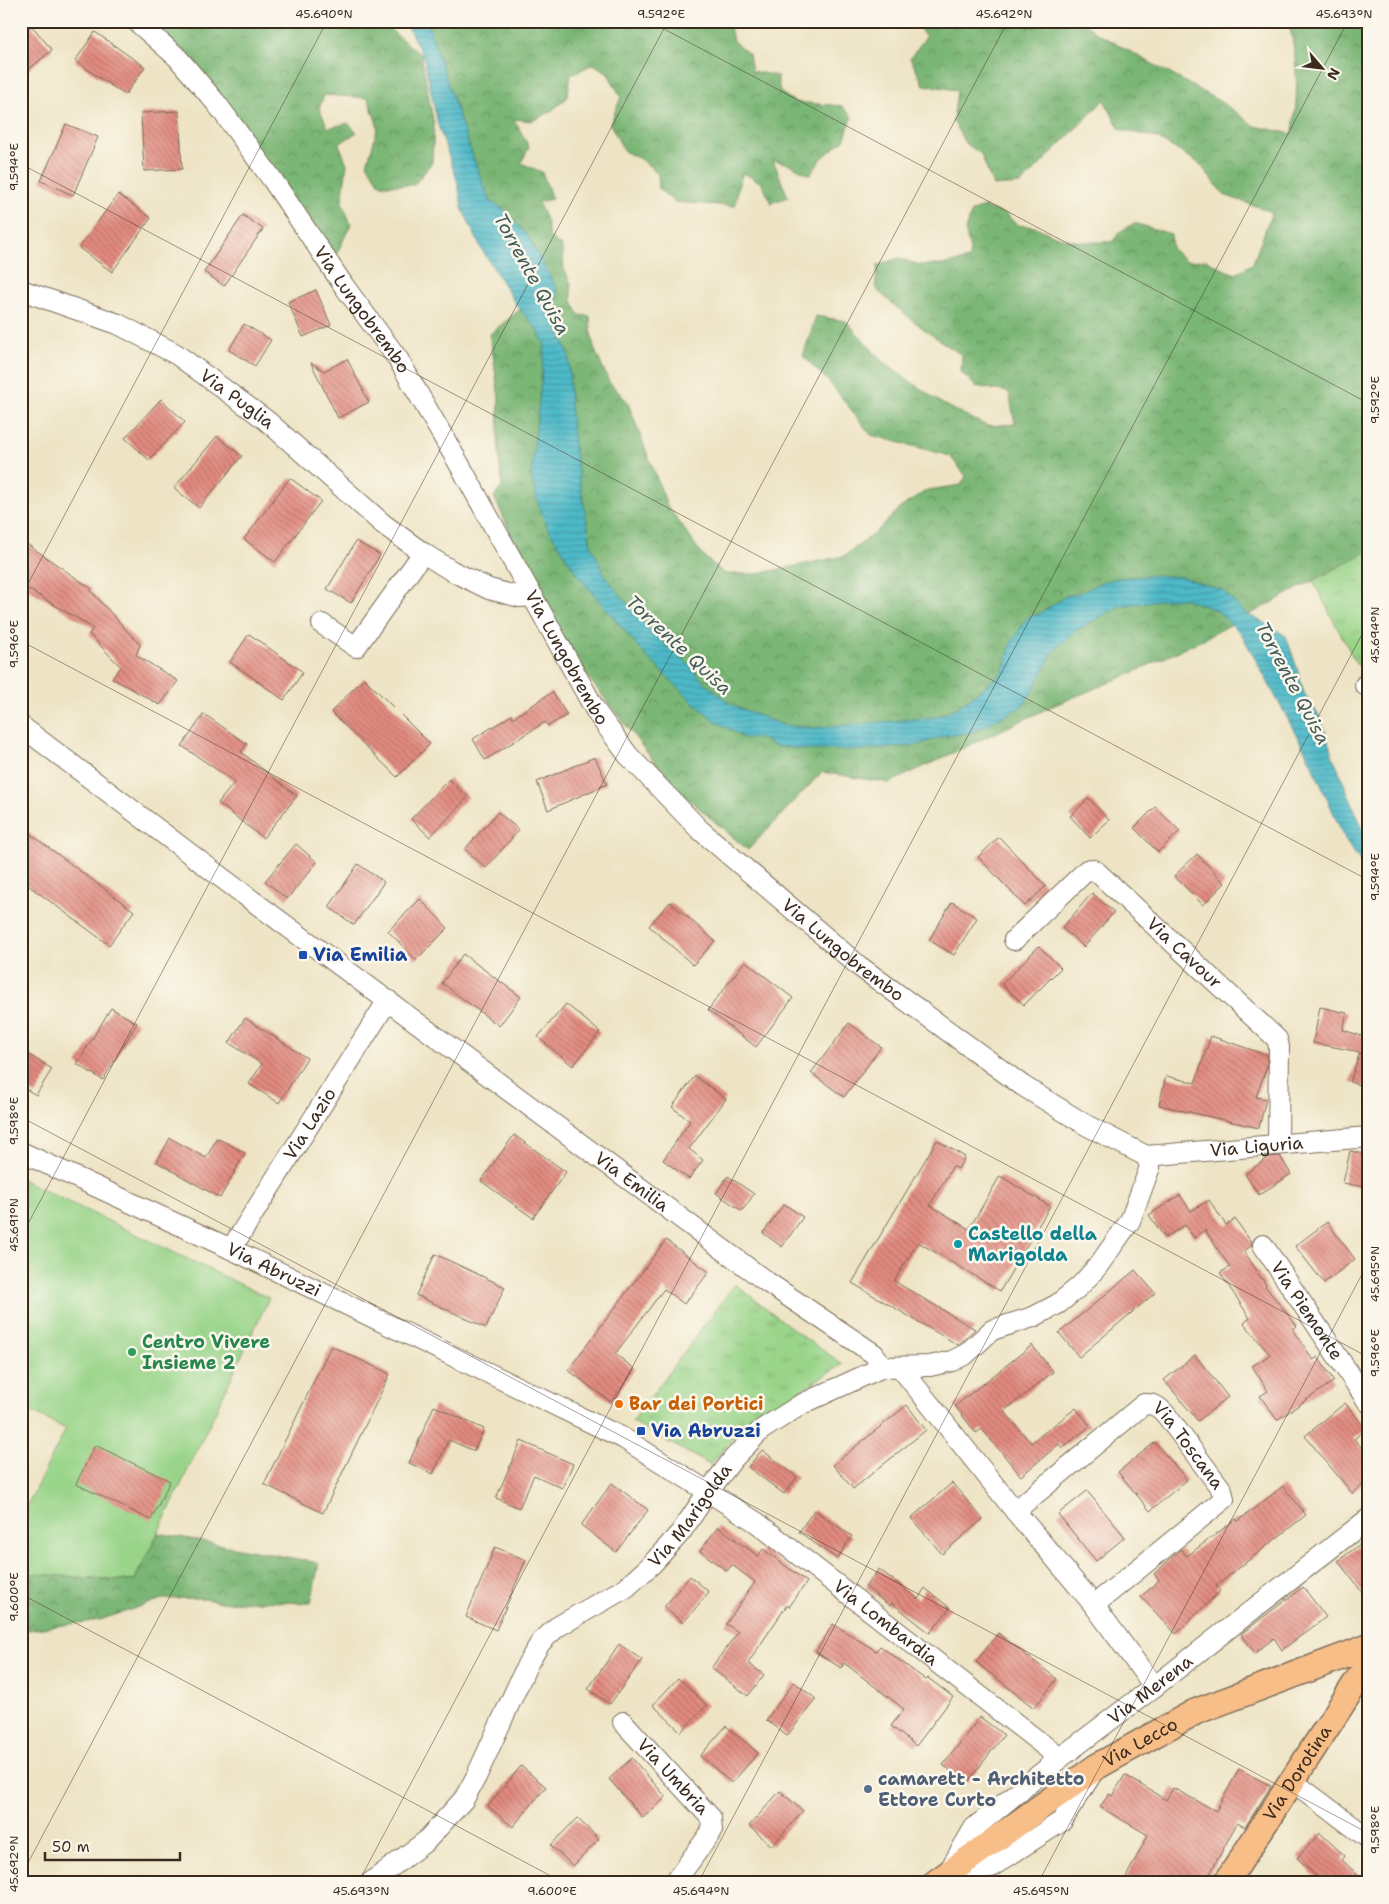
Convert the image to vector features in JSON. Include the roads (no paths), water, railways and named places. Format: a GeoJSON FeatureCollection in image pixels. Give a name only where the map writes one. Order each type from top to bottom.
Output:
{"type":"FeatureCollection","features":[{"type":"Feature","properties":{"kind":"main road","name":"Via Lecco"},"geometry":{"type":"LineString","coordinates":[[941,1880],[1096,1767],[1195,1712],[1368,1647]]}},
{"type":"Feature","properties":{"kind":"main road","name":"Via Dorotina"},"geometry":{"type":"LineString","coordinates":[[1226,1883],[1368,1664]]}},
{"type":"Feature","properties":{"kind":"street","name":"Via Lungobrembo"},"geometry":{"type":"LineString","coordinates":[[136,21],[177,57],[217,104],[272,179],[338,278],[398,359],[533,596],[597,713],[628,755],[699,829],[810,926],[913,1007],[1023,1086],[1086,1125],[1146,1156]]}},
{"type":"Feature","properties":{"kind":"street","name":"Via Puglia"},"geometry":{"type":"LineString","coordinates":[[21,290],[118,324],[176,354],[266,420],[370,513],[423,553],[452,571],[489,589],[520,597],[533,596]]}},
{"type":"Feature","properties":{"kind":"street"},"geometry":{"type":"LineString","coordinates":[[322,624],[356,647],[423,553]]}},
{"type":"Feature","properties":{"kind":"street","name":"Via Emilia"},"geometry":{"type":"LineString","coordinates":[[21,726],[767,1282],[891,1367]]}},
{"type":"Feature","properties":{"kind":"street","name":"Via Cavour"},"geometry":{"type":"LineString","coordinates":[[1014,940],[1087,870],[1092,869],[1098,872],[1277,1039],[1279,1047],[1278,1143]]}},
{"type":"Feature","properties":{"kind":"street","name":"Via Lazio"},"geometry":{"type":"LineString","coordinates":[[231,1249],[388,1000]]}},
{"type":"Feature","properties":{"kind":"street","name":"Via Liguria"},"geometry":{"type":"LineString","coordinates":[[1146,1156],[1368,1136]]}},
{"type":"Feature","properties":{"kind":"street","name":"Via Abruzzi"},"geometry":{"type":"LineString","coordinates":[[21,1152],[231,1249],[623,1438],[708,1492]]}},
{"type":"Feature","properties":{"kind":"street","name":"Via Marigolda"},"geometry":{"type":"LineString","coordinates":[[370,1883],[426,1841],[464,1799],[528,1663],[541,1642],[557,1627],[627,1587],[652,1564],[681,1532],[733,1459],[761,1430],[802,1404],[891,1367],[930,1366],[952,1361],[966,1354],[992,1330],[1033,1317],[1058,1304],[1080,1286],[1098,1266],[1130,1221],[1150,1167],[1146,1156]]}},
{"type":"Feature","properties":{"kind":"street","name":"Via Piemonte"},"geometry":{"type":"LineString","coordinates":[[1262,1245],[1368,1402]]}},
{"type":"Feature","properties":{"kind":"street"},"geometry":{"type":"LineString","coordinates":[[891,1367],[1094,1605],[1154,1687]]}},
{"type":"Feature","properties":{"kind":"street","name":"Via Toscana"},"geometry":{"type":"LineString","coordinates":[[1015,1511],[1144,1404],[1153,1404],[1161,1408],[1222,1490],[1224,1499],[1094,1605]]}},
{"type":"Feature","properties":{"kind":"street","name":"Via Lombardia"},"geometry":{"type":"LineString","coordinates":[[708,1492],[763,1528],[1060,1758]]}},
{"type":"Feature","properties":{"kind":"street","name":"Via Merena"},"geometry":{"type":"LineString","coordinates":[[941,1880],[974,1828],[1060,1758],[1154,1687],[1368,1519]]}},
{"type":"Feature","properties":{"kind":"street","name":"Via Umbria"},"geometry":{"type":"LineString","coordinates":[[623,1722],[711,1818],[712,1831],[674,1883]]}},
{"type":"Feature","properties":{"kind":"street"},"geometry":{"type":"LineString","coordinates":[[1292,1781],[1368,1838]]}},
{"type":"Feature","properties":{"kind":"water","name":"Torrente Quisa"},"geometry":{"type":"Polygon","coordinates":[[[405,21],[427,21],[468,143],[490,201],[503,209],[528,236],[557,290],[556,324],[569,356],[570,405],[575,454],[591,545],[606,577],[650,631],[685,661],[706,684],[732,705],[783,725],[813,728],[936,717],[958,707],[1002,673],[1011,643],[1027,618],[1039,614],[1066,596],[1081,593],[1101,582],[1119,578],[1157,575],[1182,577],[1222,590],[1246,614],[1286,636],[1304,693],[1321,719],[1333,757],[1368,842],[1368,873],[1345,839],[1309,758],[1241,633],[1216,610],[1186,599],[1166,599],[1120,606],[1075,631],[1052,653],[1039,680],[1023,706],[973,732],[945,736],[918,745],[867,750],[809,750],[774,746],[762,739],[744,738],[714,720],[689,698],[647,657],[580,578],[548,529],[539,507],[531,476],[545,345],[536,328],[515,303],[481,248],[462,208],[458,183],[438,125],[424,59],[405,21]]]}},
{"type":"Feature","properties":{"kind":"place","name":"Via Emilia"},"geometry":{"type":"Point","coordinates":[303,955]}},
{"type":"Feature","properties":{"kind":"place","name":"Castello della Marigolda"},"geometry":{"type":"Point","coordinates":[958,1244]}},
{"type":"Feature","properties":{"kind":"place","name":"Centro Vivere Insieme 2"},"geometry":{"type":"Point","coordinates":[132,1352]}},
{"type":"Feature","properties":{"kind":"place","name":"Bar dei Portici"},"geometry":{"type":"Point","coordinates":[619,1404]}},
{"type":"Feature","properties":{"kind":"place","name":"Via Abruzzi"},"geometry":{"type":"Point","coordinates":[641,1431]}},
{"type":"Feature","properties":{"kind":"place","name":"camarett - Architetto Ettore Curto"},"geometry":{"type":"Point","coordinates":[868,1789]}}]}
